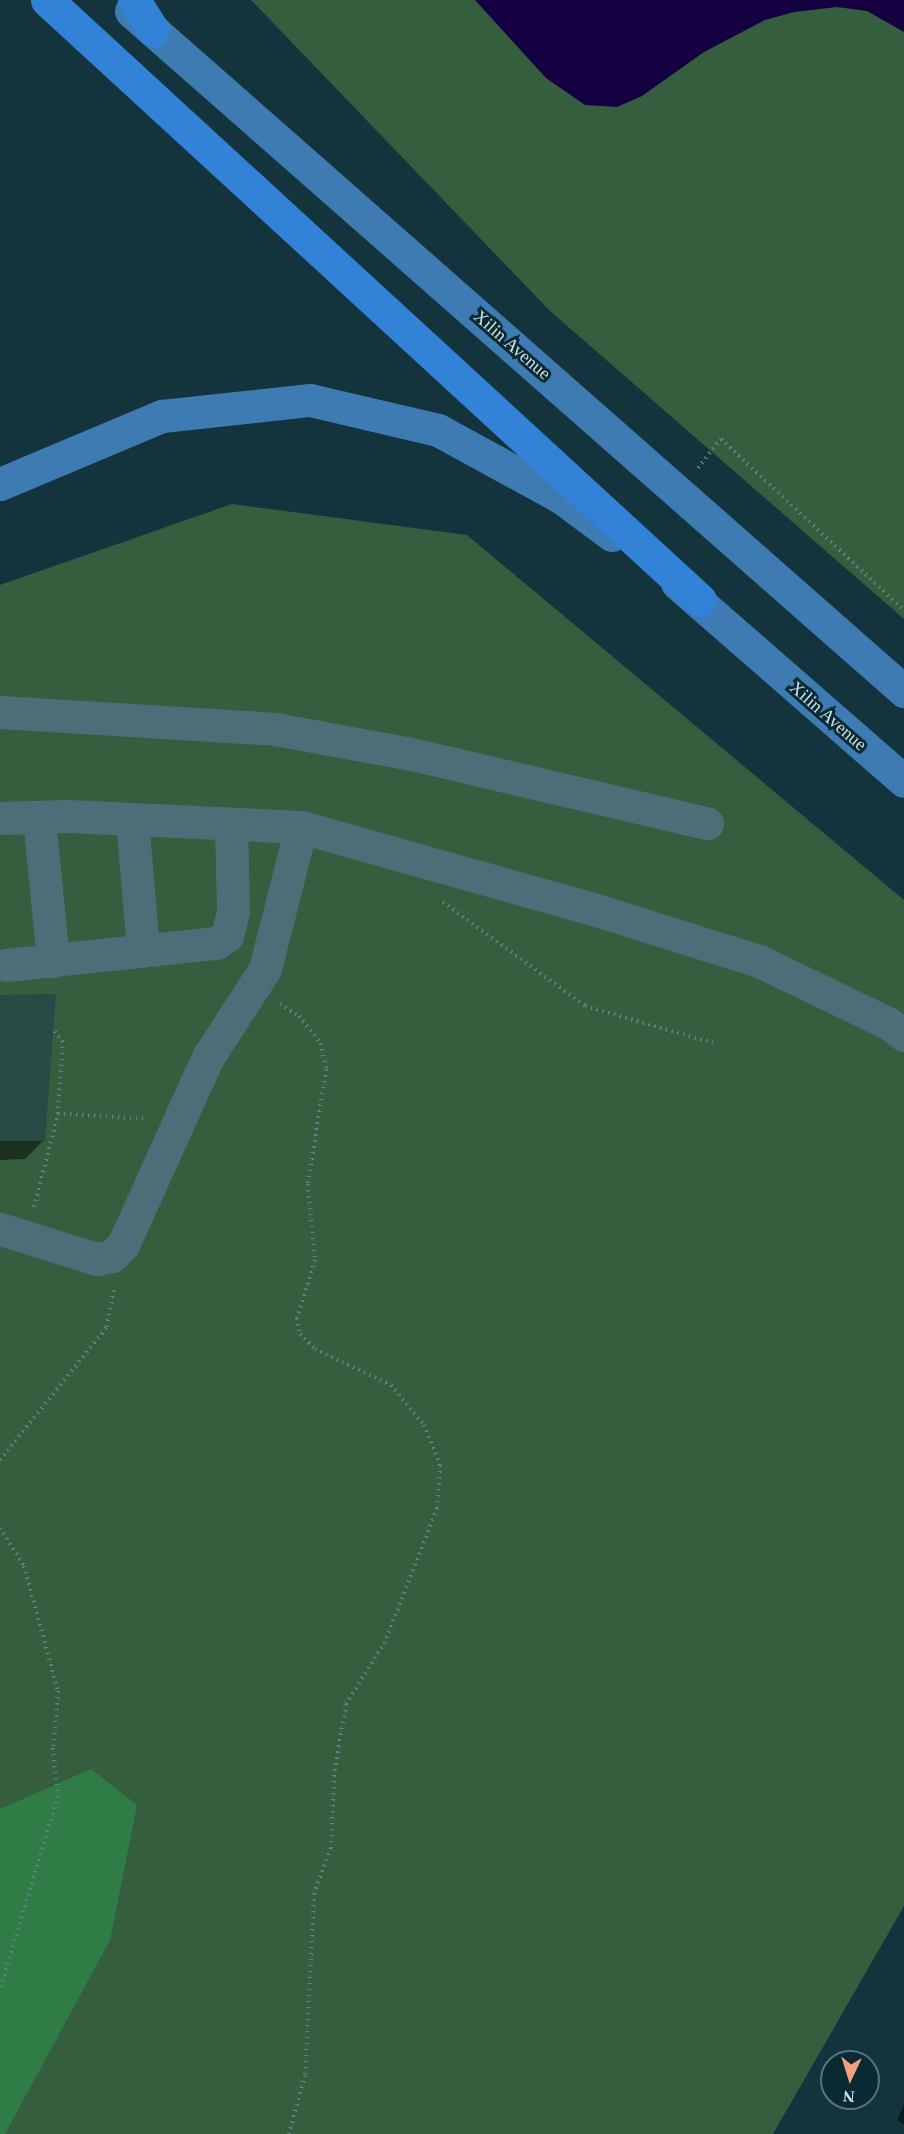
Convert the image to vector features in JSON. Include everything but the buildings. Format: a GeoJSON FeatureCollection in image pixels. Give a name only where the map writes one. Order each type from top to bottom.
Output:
{"type":"FeatureCollection","features":[{"type":"Feature","properties":{"kind":"highway"},"geometry":{"type":"LineString","coordinates":[[47,0],[700,600]]}},
{"type":"Feature","properties":{"kind":"highway"},"geometry":{"type":"LineString","coordinates":[[134,0],[153,30]]}},
{"type":"Feature","properties":{"kind":"main road","name":"Xilin Avenue"},"geometry":{"type":"LineString","coordinates":[[118,0],[904,691]]}},
{"type":"Feature","properties":{"kind":"main road","name":"Xilin Avenue"},"geometry":{"type":"LineString","coordinates":[[0,484],[162,416],[310,400],[438,430],[562,498],[700,600],[904,781]]}},
{"type":"Feature","properties":{"kind":"lane"},"geometry":{"type":"LineString","coordinates":[[0,712],[275,729],[416,755],[707,823]]}},
{"type":"Feature","properties":{"kind":"lane"},"geometry":{"type":"LineString","coordinates":[[0,818],[132,819],[301,827],[593,909],[759,961],[888,1023],[904,1035]]}},
{"type":"Feature","properties":{"kind":"lane"},"geometry":{"type":"LineString","coordinates":[[39,818],[53,961]]}},
{"type":"Feature","properties":{"kind":"lane"},"geometry":{"type":"LineString","coordinates":[[132,819],[143,951]]}},
{"type":"Feature","properties":{"kind":"lane"},"geometry":{"type":"LineString","coordinates":[[6,965],[216,943],[227,936],[233,912],[231,824]]}},
{"type":"Feature","properties":{"kind":"lane"},"geometry":{"type":"LineString","coordinates":[[13,1233],[97,1259],[112,1256],[123,1245],[207,1057],[265,969],[301,827]]}},
{"type":"Feature","properties":{"kind":"path"},"geometry":{"type":"LineString","coordinates":[[679,492],[721,439],[904,610]]}},
{"type":"Feature","properties":{"kind":"path"},"geometry":{"type":"LineString","coordinates":[[441,900],[585,1006],[713,1043]]}},
{"type":"Feature","properties":{"kind":"path"},"geometry":{"type":"LineString","coordinates":[[254,988],[299,1016],[321,1043],[326,1069],[308,1184],[315,1260],[297,1318],[300,1334],[315,1349],[391,1385],[424,1425],[440,1465],[437,1508],[385,1642],[346,1704],[333,1775],[330,1848],[314,1893],[305,2075],[289,2134]]}},
{"type":"Feature","properties":{"kind":"path"},"geometry":{"type":"LineString","coordinates":[[13,1233],[58,1114],[63,1042],[53,1029]]}},
{"type":"Feature","properties":{"kind":"path"},"geometry":{"type":"LineString","coordinates":[[58,1114],[180,1120]]}},
{"type":"Feature","properties":{"kind":"path"},"geometry":{"type":"LineString","coordinates":[[0,1460],[107,1327],[123,1245]]}},
{"type":"Feature","properties":{"kind":"path"},"geometry":{"type":"LineString","coordinates":[[0,1528],[24,1566],[58,1691],[53,1748],[58,1796],[0,1989]]}},
{"type":"Feature","properties":{"kind":"green space"},"geometry":{"type":"Polygon","coordinates":[[[251,0],[904,0],[904,619],[550,311],[251,0]]]}},
{"type":"Feature","properties":{"kind":"green space"},"geometry":{"type":"Polygon","coordinates":[[[232,504],[467,535],[904,900],[904,1906],[773,2134],[0,2134],[0,585],[232,504]]]}},
{"type":"Feature","properties":{"kind":"green space"},"geometry":{"type":"Polygon","coordinates":[[[91,1769],[137,1805],[110,1940],[5,2134],[0,2134],[0,1809],[91,1769]]]}},
{"type":"Feature","properties":{"kind":"shaded area"},"geometry":{"type":"Polygon","coordinates":[[[475,0],[904,0],[904,32],[867,11],[837,7],[794,12],[765,20],[704,52],[642,96],[617,107],[585,105],[546,78],[475,0]]]}}]}
